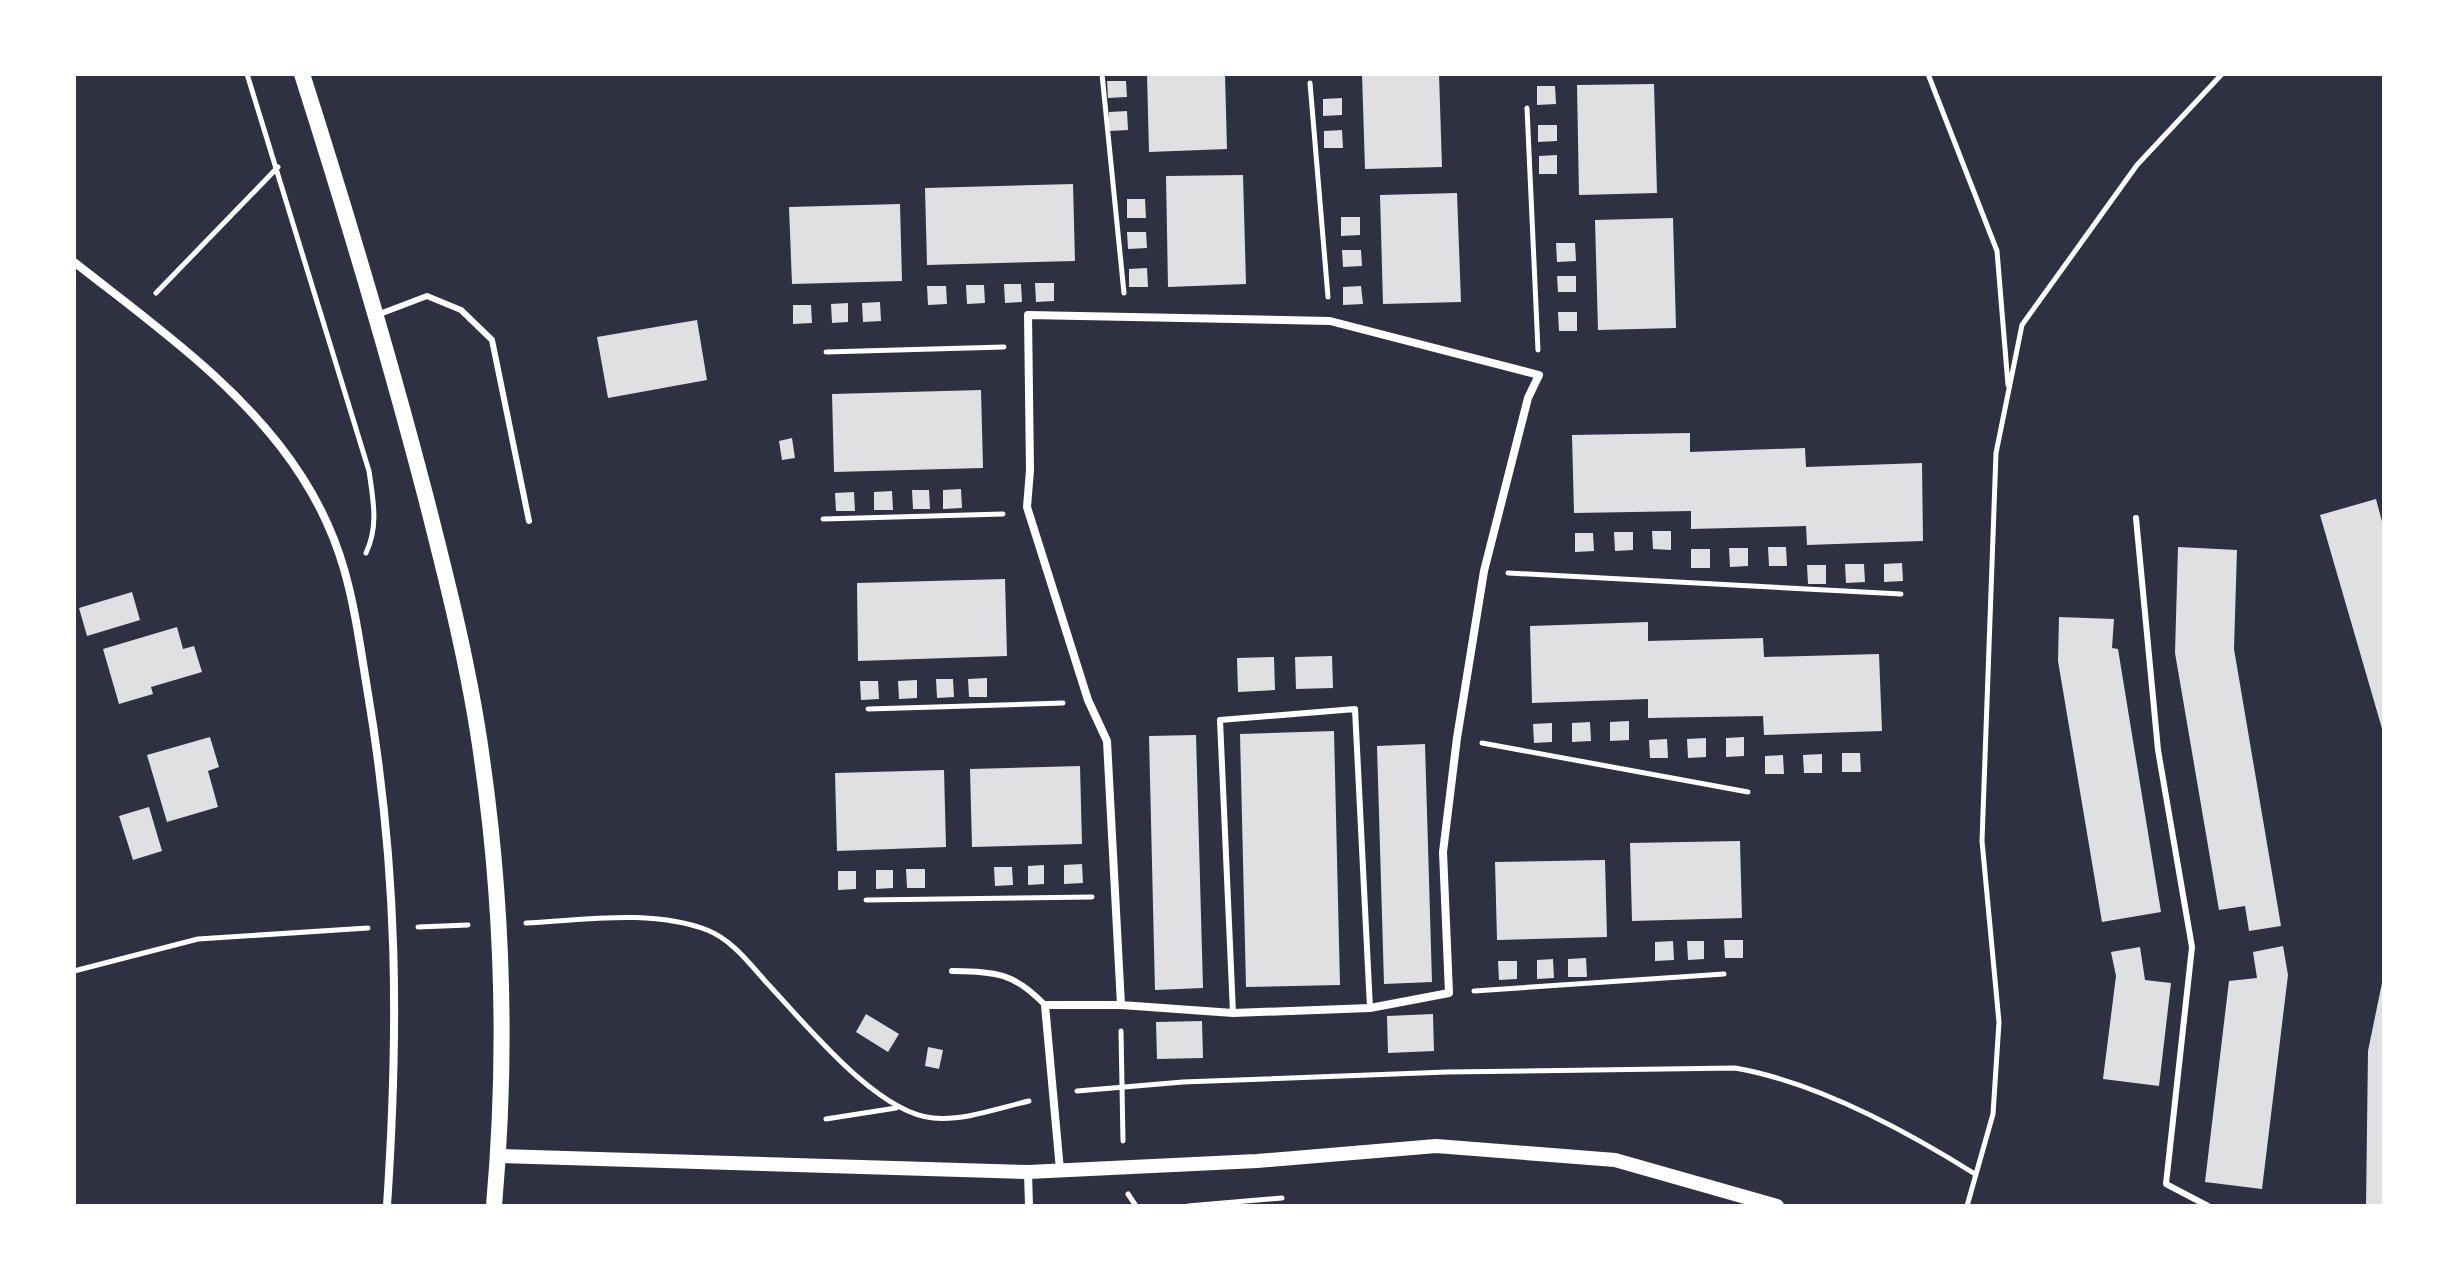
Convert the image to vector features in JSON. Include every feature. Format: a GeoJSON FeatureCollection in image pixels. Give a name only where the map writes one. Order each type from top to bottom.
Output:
{"type":"FeatureCollection","features":[{"type":"Feature","properties":{"kind":"main road"},"geometry":{"type":"LineString","coordinates":[[302,74],[377,315],[453,601],[482,757],[491,837],[503,1053],[494,1206]]}},
{"type":"Feature","properties":{"kind":"street"},"geometry":{"type":"LineString","coordinates":[[74,262],[238,398],[275,439],[331,526],[348,573],[385,794],[391,862],[397,991],[387,1206]]}},
{"type":"Feature","properties":{"kind":"street"},"geometry":{"type":"LineString","coordinates":[[1060,1170],[1045,1005],[1121,1005],[1233,1013],[1370,1008],[1449,993],[1443,852],[1457,738],[1484,571],[1528,398],[1539,375],[1330,321],[1028,315],[1030,470],[1027,507],[1088,700],[1107,741],[1121,1005]]}},
{"type":"Feature","properties":{"kind":"street"},"geometry":{"type":"LineString","coordinates":[[498,1156],[1028,1172],[1257,1161],[1436,1146],[1615,1160],[1777,1206]]}},
{"type":"Feature","properties":{"kind":"street"},"geometry":{"type":"LineString","coordinates":[[1028,1172],[1029,1206]]}},
{"type":"Feature","properties":{"kind":"lane"},"geometry":{"type":"LineString","coordinates":[[377,315],[427,296],[461,310],[492,340],[529,521]]}},
{"type":"Feature","properties":{"kind":"lane"},"geometry":{"type":"LineString","coordinates":[[2136,518],[2158,750],[2192,947],[2166,1184],[2208,1206]]}},
{"type":"Feature","properties":{"kind":"lane"},"geometry":{"type":"LineString","coordinates":[[1233,1013],[1220,720],[1355,709],[1370,1008]]}},
{"type":"Feature","properties":{"kind":"lane"},"geometry":{"type":"LineString","coordinates":[[952,971],[999,972],[1025,985],[1045,1005]]}},
{"type":"Feature","properties":{"kind":"path"},"geometry":{"type":"LineString","coordinates":[[247,74],[369,471],[375,506],[373,539],[362,562],[348,573]]}},
{"type":"Feature","properties":{"kind":"path"},"geometry":{"type":"LineString","coordinates":[[1102,74],[1127,317]]}},
{"type":"Feature","properties":{"kind":"path"},"geometry":{"type":"LineString","coordinates":[[1928,74],[1997,251],[2009,394]]}},
{"type":"Feature","properties":{"kind":"path"},"geometry":{"type":"LineString","coordinates":[[1967,1206],[1993,1114],[1999,1022],[1982,841],[1996,453],[2022,325],[2137,165],[2222,74]]}},
{"type":"Feature","properties":{"kind":"path"},"geometry":{"type":"LineString","coordinates":[[1310,83],[1330,321]]}},
{"type":"Feature","properties":{"kind":"path"},"geometry":{"type":"LineString","coordinates":[[1527,108],[1539,375]]}},
{"type":"Feature","properties":{"kind":"path"},"geometry":{"type":"LineString","coordinates":[[137,312],[278,167]]}},
{"type":"Feature","properties":{"kind":"path"},"geometry":{"type":"LineString","coordinates":[[826,352],[1029,347]]}},
{"type":"Feature","properties":{"kind":"path"},"geometry":{"type":"LineString","coordinates":[[823,519],[998,516],[1027,507]]}},
{"type":"Feature","properties":{"kind":"path"},"geometry":{"type":"LineString","coordinates":[[1484,571],[1901,594]]}},
{"type":"Feature","properties":{"kind":"path"},"geometry":{"type":"LineString","coordinates":[[868,709],[1053,704],[1088,700]]}},
{"type":"Feature","properties":{"kind":"path"},"geometry":{"type":"LineString","coordinates":[[1457,738],[1748,792]]}},
{"type":"Feature","properties":{"kind":"path"},"geometry":{"type":"LineString","coordinates":[[866,900],[1113,897]]}},
{"type":"Feature","properties":{"kind":"path"},"geometry":{"type":"LineString","coordinates":[[524,923],[649,918],[711,931],[738,951],[870,1089],[897,1107],[933,1118],[974,1114],[1053,1096],[1120,1086],[1447,1072],[1735,1068],[1775,1075],[1832,1099],[1975,1174]]}},
{"type":"Feature","properties":{"kind":"path"},"geometry":{"type":"LineString","coordinates":[[413,927],[476,924]]}},
{"type":"Feature","properties":{"kind":"path"},"geometry":{"type":"LineString","coordinates":[[74,971],[198,939],[272,932],[382,928]]}},
{"type":"Feature","properties":{"kind":"path"},"geometry":{"type":"LineString","coordinates":[[1449,993],[1724,974]]}},
{"type":"Feature","properties":{"kind":"path"},"geometry":{"type":"LineString","coordinates":[[1121,1005],[1120,1086],[1125,1166]]}},
{"type":"Feature","properties":{"kind":"path"},"geometry":{"type":"LineString","coordinates":[[826,1119],[897,1107]]}},
{"type":"Feature","properties":{"kind":"path"},"geometry":{"type":"LineString","coordinates":[[1188,1206],[1282,1198]]}},
{"type":"Feature","properties":{"kind":"building"},"geometry":{"type":"Polygon","coordinates":[[[1147,74],[1225,74],[1227,149],[1149,152],[1147,74]]]}},
{"type":"Feature","properties":{"kind":"building"},"geometry":{"type":"Polygon","coordinates":[[[1362,74],[1439,74],[1442,167],[1365,169],[1362,74]]]}},
{"type":"Feature","properties":{"kind":"building"},"geometry":{"type":"Polygon","coordinates":[[[1107,81],[1126,81],[1127,97],[1108,98],[1107,81]]]}},
{"type":"Feature","properties":{"kind":"building"},"geometry":{"type":"Polygon","coordinates":[[[1654,84],[1657,193],[1579,195],[1577,85],[1654,84]]]}},
{"type":"Feature","properties":{"kind":"building"},"geometry":{"type":"Polygon","coordinates":[[[1537,86],[1555,86],[1556,104],[1537,105],[1537,86]]]}},
{"type":"Feature","properties":{"kind":"building"},"geometry":{"type":"Polygon","coordinates":[[[1342,98],[1342,115],[1323,116],[1323,99],[1342,98]]]}},
{"type":"Feature","properties":{"kind":"building"},"geometry":{"type":"Polygon","coordinates":[[[1127,111],[1128,130],[1109,131],[1109,112],[1127,111]]]}},
{"type":"Feature","properties":{"kind":"building"},"geometry":{"type":"Polygon","coordinates":[[[1538,125],[1557,125],[1557,141],[1538,142],[1538,125]]]}},
{"type":"Feature","properties":{"kind":"building"},"geometry":{"type":"Polygon","coordinates":[[[1342,130],[1343,148],[1324,148],[1324,131],[1342,130]]]}},
{"type":"Feature","properties":{"kind":"building"},"geometry":{"type":"Polygon","coordinates":[[[1557,155],[1557,174],[1539,174],[1539,156],[1557,155]]]}},
{"type":"Feature","properties":{"kind":"building"},"geometry":{"type":"Polygon","coordinates":[[[1243,175],[1246,284],[1168,287],[1166,176],[1243,175]]]}},
{"type":"Feature","properties":{"kind":"building"},"geometry":{"type":"Polygon","coordinates":[[[1073,184],[1075,261],[927,265],[925,188],[1073,184]]]}},
{"type":"Feature","properties":{"kind":"building"},"geometry":{"type":"Polygon","coordinates":[[[1457,193],[1461,302],[1383,304],[1380,195],[1457,193]]]}},
{"type":"Feature","properties":{"kind":"building"},"geometry":{"type":"Polygon","coordinates":[[[1127,199],[1145,199],[1146,218],[1127,218],[1127,199]]]}},
{"type":"Feature","properties":{"kind":"building"},"geometry":{"type":"Polygon","coordinates":[[[900,204],[902,281],[792,284],[789,207],[900,204]]]}},
{"type":"Feature","properties":{"kind":"building"},"geometry":{"type":"Polygon","coordinates":[[[1341,217],[1360,217],[1360,235],[1341,236],[1341,217]]]}},
{"type":"Feature","properties":{"kind":"building"},"geometry":{"type":"Polygon","coordinates":[[[1673,218],[1676,328],[1598,330],[1595,220],[1673,218]]]}},
{"type":"Feature","properties":{"kind":"building"},"geometry":{"type":"Polygon","coordinates":[[[1127,232],[1146,232],[1147,248],[1128,249],[1127,232]]]}},
{"type":"Feature","properties":{"kind":"building"},"geometry":{"type":"Polygon","coordinates":[[[1556,243],[1575,243],[1576,261],[1557,262],[1556,243]]]}},
{"type":"Feature","properties":{"kind":"building"},"geometry":{"type":"Polygon","coordinates":[[[1342,250],[1361,250],[1362,266],[1343,267],[1342,250]]]}},
{"type":"Feature","properties":{"kind":"building"},"geometry":{"type":"Polygon","coordinates":[[[1147,268],[1148,287],[1129,287],[1129,269],[1147,268]]]}},
{"type":"Feature","properties":{"kind":"building"},"geometry":{"type":"Polygon","coordinates":[[[1557,276],[1576,276],[1576,292],[1558,292],[1557,276]]]}},
{"type":"Feature","properties":{"kind":"building"},"geometry":{"type":"Polygon","coordinates":[[[1035,283],[1054,283],[1054,301],[1036,302],[1035,283]]]}},
{"type":"Feature","properties":{"kind":"building"},"geometry":{"type":"Polygon","coordinates":[[[1004,284],[1021,284],[1022,302],[1005,303],[1004,284]]]}},
{"type":"Feature","properties":{"kind":"building"},"geometry":{"type":"Polygon","coordinates":[[[966,285],[984,285],[985,303],[967,304],[966,285]]]}},
{"type":"Feature","properties":{"kind":"building"},"geometry":{"type":"Polygon","coordinates":[[[927,286],[946,286],[947,304],[928,305],[927,286]]]}},
{"type":"Feature","properties":{"kind":"building"},"geometry":{"type":"Polygon","coordinates":[[[1361,286],[1363,304],[1343,305],[1343,287],[1361,286]]]}},
{"type":"Feature","properties":{"kind":"building"},"geometry":{"type":"Polygon","coordinates":[[[880,302],[881,321],[863,322],[862,303],[880,302]]]}},
{"type":"Feature","properties":{"kind":"building"},"geometry":{"type":"Polygon","coordinates":[[[848,303],[848,322],[832,323],[831,304],[848,303]]]}},
{"type":"Feature","properties":{"kind":"building"},"geometry":{"type":"Polygon","coordinates":[[[793,305],[811,305],[812,323],[793,324],[793,305]]]}},
{"type":"Feature","properties":{"kind":"building"},"geometry":{"type":"Polygon","coordinates":[[[1558,312],[1577,312],[1577,331],[1559,331],[1558,312]]]}},
{"type":"Feature","properties":{"kind":"building"},"geometry":{"type":"Polygon","coordinates":[[[697,320],[707,380],[608,398],[597,337],[697,320]]]}},
{"type":"Feature","properties":{"kind":"building"},"geometry":{"type":"Polygon","coordinates":[[[981,390],[983,468],[834,472],[832,394],[981,390]]]}},
{"type":"Feature","properties":{"kind":"building"},"geometry":{"type":"Polygon","coordinates":[[[1690,433],[1690,452],[1805,448],[1806,467],[1922,463],[1923,541],[1807,545],[1806,526],[1691,529],[1691,511],[1574,513],[1572,435],[1690,433]]]}},
{"type":"Feature","properties":{"kind":"building"},"geometry":{"type":"Polygon","coordinates":[[[792,438],[795,458],[782,460],[779,441],[792,438]]]}},
{"type":"Feature","properties":{"kind":"building"},"geometry":{"type":"Polygon","coordinates":[[[961,489],[962,508],[943,509],[943,490],[961,489]]]}},
{"type":"Feature","properties":{"kind":"building"},"geometry":{"type":"Polygon","coordinates":[[[912,490],[929,490],[930,509],[913,509],[912,490]]]}},
{"type":"Feature","properties":{"kind":"building"},"geometry":{"type":"Polygon","coordinates":[[[892,491],[893,510],[874,510],[874,492],[892,491]]]}},
{"type":"Feature","properties":{"kind":"building"},"geometry":{"type":"Polygon","coordinates":[[[854,492],[855,511],[836,511],[835,493],[854,492]]]}},
{"type":"Feature","properties":{"kind":"building"},"geometry":{"type":"Polygon","coordinates":[[[2376,499],[2384,529],[2383,732],[2320,515],[2376,499]]]}},
{"type":"Feature","properties":{"kind":"building"},"geometry":{"type":"Polygon","coordinates":[[[1652,531],[1671,531],[1671,550],[1653,549],[1652,531]]]}},
{"type":"Feature","properties":{"kind":"building"},"geometry":{"type":"Polygon","coordinates":[[[1614,532],[1633,532],[1633,550],[1615,551],[1614,532]]]}},
{"type":"Feature","properties":{"kind":"building"},"geometry":{"type":"Polygon","coordinates":[[[1575,533],[1593,533],[1594,551],[1575,552],[1575,533]]]}},
{"type":"Feature","properties":{"kind":"building"},"geometry":{"type":"Polygon","coordinates":[[[1768,547],[1786,547],[1787,566],[1769,566],[1768,547]]]}},
{"type":"Feature","properties":{"kind":"building"},"geometry":{"type":"Polygon","coordinates":[[[2178,547],[2237,550],[2234,649],[2281,926],[2249,931],[2245,906],[2219,910],[2175,653],[2178,547]]]}},
{"type":"Feature","properties":{"kind":"building"},"geometry":{"type":"Polygon","coordinates":[[[1729,548],[1748,548],[1748,566],[1730,567],[1729,548]]]}},
{"type":"Feature","properties":{"kind":"building"},"geometry":{"type":"Polygon","coordinates":[[[1691,549],[1710,549],[1710,568],[1691,568],[1691,549]]]}},
{"type":"Feature","properties":{"kind":"building"},"geometry":{"type":"Polygon","coordinates":[[[1902,563],[1903,581],[1884,582],[1884,564],[1902,563]]]}},
{"type":"Feature","properties":{"kind":"building"},"geometry":{"type":"Polygon","coordinates":[[[1845,564],[1864,564],[1865,582],[1846,583],[1845,564]]]}},
{"type":"Feature","properties":{"kind":"building"},"geometry":{"type":"Polygon","coordinates":[[[1807,565],[1826,565],[1826,584],[1808,584],[1807,565]]]}},
{"type":"Feature","properties":{"kind":"building"},"geometry":{"type":"Polygon","coordinates":[[[1005,579],[1007,656],[858,661],[857,583],[1005,579]]]}},
{"type":"Feature","properties":{"kind":"building"},"geometry":{"type":"Polygon","coordinates":[[[132,592],[140,620],[87,636],[79,608],[132,592]]]}},
{"type":"Feature","properties":{"kind":"building"},"geometry":{"type":"Polygon","coordinates":[[[2059,617],[2114,619],[2112,648],[2118,649],[2161,912],[2102,922],[2058,661],[2059,617]]]}},
{"type":"Feature","properties":{"kind":"building"},"geometry":{"type":"Polygon","coordinates":[[[1648,622],[1648,641],[1763,638],[1764,657],[1879,654],[1882,731],[1764,735],[1763,716],[1648,718],[1648,699],[1532,703],[1530,626],[1648,622]]]}},
{"type":"Feature","properties":{"kind":"building"},"geometry":{"type":"Polygon","coordinates":[[[177,627],[183,649],[194,646],[202,672],[151,687],[153,694],[119,704],[103,649],[177,627]]]}},
{"type":"Feature","properties":{"kind":"building"},"geometry":{"type":"Polygon","coordinates":[[[1332,656],[1333,688],[1296,689],[1295,657],[1332,656]]]}},
{"type":"Feature","properties":{"kind":"building"},"geometry":{"type":"Polygon","coordinates":[[[1274,657],[1275,690],[1238,692],[1237,658],[1274,657]]]}},
{"type":"Feature","properties":{"kind":"building"},"geometry":{"type":"Polygon","coordinates":[[[987,678],[987,697],[969,697],[968,679],[987,678]]]}},
{"type":"Feature","properties":{"kind":"building"},"geometry":{"type":"Polygon","coordinates":[[[936,679],[953,679],[954,697],[937,698],[936,679]]]}},
{"type":"Feature","properties":{"kind":"building"},"geometry":{"type":"Polygon","coordinates":[[[917,680],[917,698],[899,699],[898,681],[917,680]]]}},
{"type":"Feature","properties":{"kind":"building"},"geometry":{"type":"Polygon","coordinates":[[[860,681],[878,681],[879,699],[861,700],[860,681]]]}},
{"type":"Feature","properties":{"kind":"building"},"geometry":{"type":"Polygon","coordinates":[[[1629,721],[1629,740],[1610,741],[1610,722],[1629,721]]]}},
{"type":"Feature","properties":{"kind":"building"},"geometry":{"type":"Polygon","coordinates":[[[1590,722],[1591,741],[1572,742],[1572,723],[1590,722]]]}},
{"type":"Feature","properties":{"kind":"building"},"geometry":{"type":"Polygon","coordinates":[[[1552,723],[1552,742],[1534,743],[1533,724],[1552,723]]]}},
{"type":"Feature","properties":{"kind":"building"},"geometry":{"type":"Polygon","coordinates":[[[1334,731],[1340,985],[1246,987],[1240,734],[1334,731]]]}},
{"type":"Feature","properties":{"kind":"building"},"geometry":{"type":"Polygon","coordinates":[[[1196,735],[1203,988],[1155,990],[1149,736],[1196,735]]]}},
{"type":"Feature","properties":{"kind":"building"},"geometry":{"type":"Polygon","coordinates":[[[210,737],[219,767],[208,771],[218,807],[167,822],[147,755],[210,737]]]}},
{"type":"Feature","properties":{"kind":"building"},"geometry":{"type":"Polygon","coordinates":[[[1744,737],[1744,756],[1726,757],[1726,738],[1744,737]]]}},
{"type":"Feature","properties":{"kind":"building"},"geometry":{"type":"Polygon","coordinates":[[[1706,738],[1706,757],[1688,758],[1687,739],[1706,738]]]}},
{"type":"Feature","properties":{"kind":"building"},"geometry":{"type":"Polygon","coordinates":[[[1667,739],[1668,758],[1650,758],[1649,740],[1667,739]]]}},
{"type":"Feature","properties":{"kind":"building"},"geometry":{"type":"Polygon","coordinates":[[[1425,744],[1432,982],[1384,984],[1377,746],[1425,744]]]}},
{"type":"Feature","properties":{"kind":"building"},"geometry":{"type":"Polygon","coordinates":[[[1842,753],[1860,753],[1861,772],[1842,772],[1842,753]]]}},
{"type":"Feature","properties":{"kind":"building"},"geometry":{"type":"Polygon","coordinates":[[[1822,754],[1822,773],[1804,773],[1803,755],[1822,754]]]}},
{"type":"Feature","properties":{"kind":"building"},"geometry":{"type":"Polygon","coordinates":[[[1783,755],[1784,774],[1765,774],[1765,756],[1783,755]]]}},
{"type":"Feature","properties":{"kind":"building"},"geometry":{"type":"Polygon","coordinates":[[[1080,766],[1082,844],[972,847],[970,769],[1080,766]]]}},
{"type":"Feature","properties":{"kind":"building"},"geometry":{"type":"Polygon","coordinates":[[[944,770],[946,847],[837,851],[835,773],[944,770]]]}},
{"type":"Feature","properties":{"kind":"building"},"geometry":{"type":"Polygon","coordinates":[[[149,807],[162,851],[133,860],[119,816],[149,807]]]}},
{"type":"Feature","properties":{"kind":"building"},"geometry":{"type":"Polygon","coordinates":[[[1740,841],[1742,918],[1632,921],[1630,843],[1740,841]]]}},
{"type":"Feature","properties":{"kind":"building"},"geometry":{"type":"Polygon","coordinates":[[[1605,860],[1607,937],[1497,940],[1495,862],[1605,860]]]}},
{"type":"Feature","properties":{"kind":"building"},"geometry":{"type":"Polygon","coordinates":[[[1082,864],[1083,883],[1064,884],[1064,865],[1082,864]]]}},
{"type":"Feature","properties":{"kind":"building"},"geometry":{"type":"Polygon","coordinates":[[[1044,865],[1044,884],[1028,885],[1028,866],[1044,865]]]}},
{"type":"Feature","properties":{"kind":"building"},"geometry":{"type":"Polygon","coordinates":[[[994,867],[1012,867],[1013,885],[995,886],[994,867]]]}},
{"type":"Feature","properties":{"kind":"building"},"geometry":{"type":"Polygon","coordinates":[[[906,869],[925,869],[925,888],[907,888],[906,869]]]}},
{"type":"Feature","properties":{"kind":"building"},"geometry":{"type":"Polygon","coordinates":[[[876,870],[893,870],[893,888],[876,889],[876,870]]]}},
{"type":"Feature","properties":{"kind":"building"},"geometry":{"type":"Polygon","coordinates":[[[838,871],[856,871],[856,889],[838,890],[838,871]]]}},
{"type":"Feature","properties":{"kind":"building"},"geometry":{"type":"Polygon","coordinates":[[[1724,940],[1743,940],[1743,958],[1725,958],[1724,940]]]}},
{"type":"Feature","properties":{"kind":"building"},"geometry":{"type":"Polygon","coordinates":[[[1673,941],[1674,960],[1655,961],[1655,942],[1673,941]]]}},
{"type":"Feature","properties":{"kind":"building"},"geometry":{"type":"Polygon","coordinates":[[[1687,941],[1704,941],[1704,959],[1688,960],[1687,941]]]}},
{"type":"Feature","properties":{"kind":"building"},"geometry":{"type":"Polygon","coordinates":[[[2283,946],[2288,975],[2262,1189],[2205,1182],[2229,981],[2257,978],[2253,952],[2283,946]]]}},
{"type":"Feature","properties":{"kind":"building"},"geometry":{"type":"Polygon","coordinates":[[[2140,947],[2145,980],[2171,983],[2159,1086],[2103,1079],[2116,976],[2111,952],[2140,947]]]}},
{"type":"Feature","properties":{"kind":"building"},"geometry":{"type":"Polygon","coordinates":[[[1586,958],[1587,977],[1568,977],[1568,959],[1586,958]]]}},
{"type":"Feature","properties":{"kind":"building"},"geometry":{"type":"Polygon","coordinates":[[[1553,959],[1554,978],[1537,979],[1537,960],[1553,959]]]}},
{"type":"Feature","properties":{"kind":"building"},"geometry":{"type":"Polygon","coordinates":[[[1498,961],[1517,961],[1517,979],[1499,980],[1498,961]]]}},
{"type":"Feature","properties":{"kind":"building"},"geometry":{"type":"Polygon","coordinates":[[[2383,978],[2384,1206],[2366,1206],[2368,1051],[2383,978]]]}},
{"type":"Feature","properties":{"kind":"building"},"geometry":{"type":"Polygon","coordinates":[[[866,1014],[899,1034],[888,1052],[856,1032],[866,1014]]]}},
{"type":"Feature","properties":{"kind":"building"},"geometry":{"type":"Polygon","coordinates":[[[1433,1014],[1434,1051],[1388,1053],[1387,1016],[1433,1014]]]}},
{"type":"Feature","properties":{"kind":"building"},"geometry":{"type":"Polygon","coordinates":[[[1202,1021],[1203,1058],[1157,1059],[1156,1022],[1202,1021]]]}},
{"type":"Feature","properties":{"kind":"building"},"geometry":{"type":"Polygon","coordinates":[[[928,1047],[943,1050],[939,1069],[925,1066],[928,1047]]]}}]}
